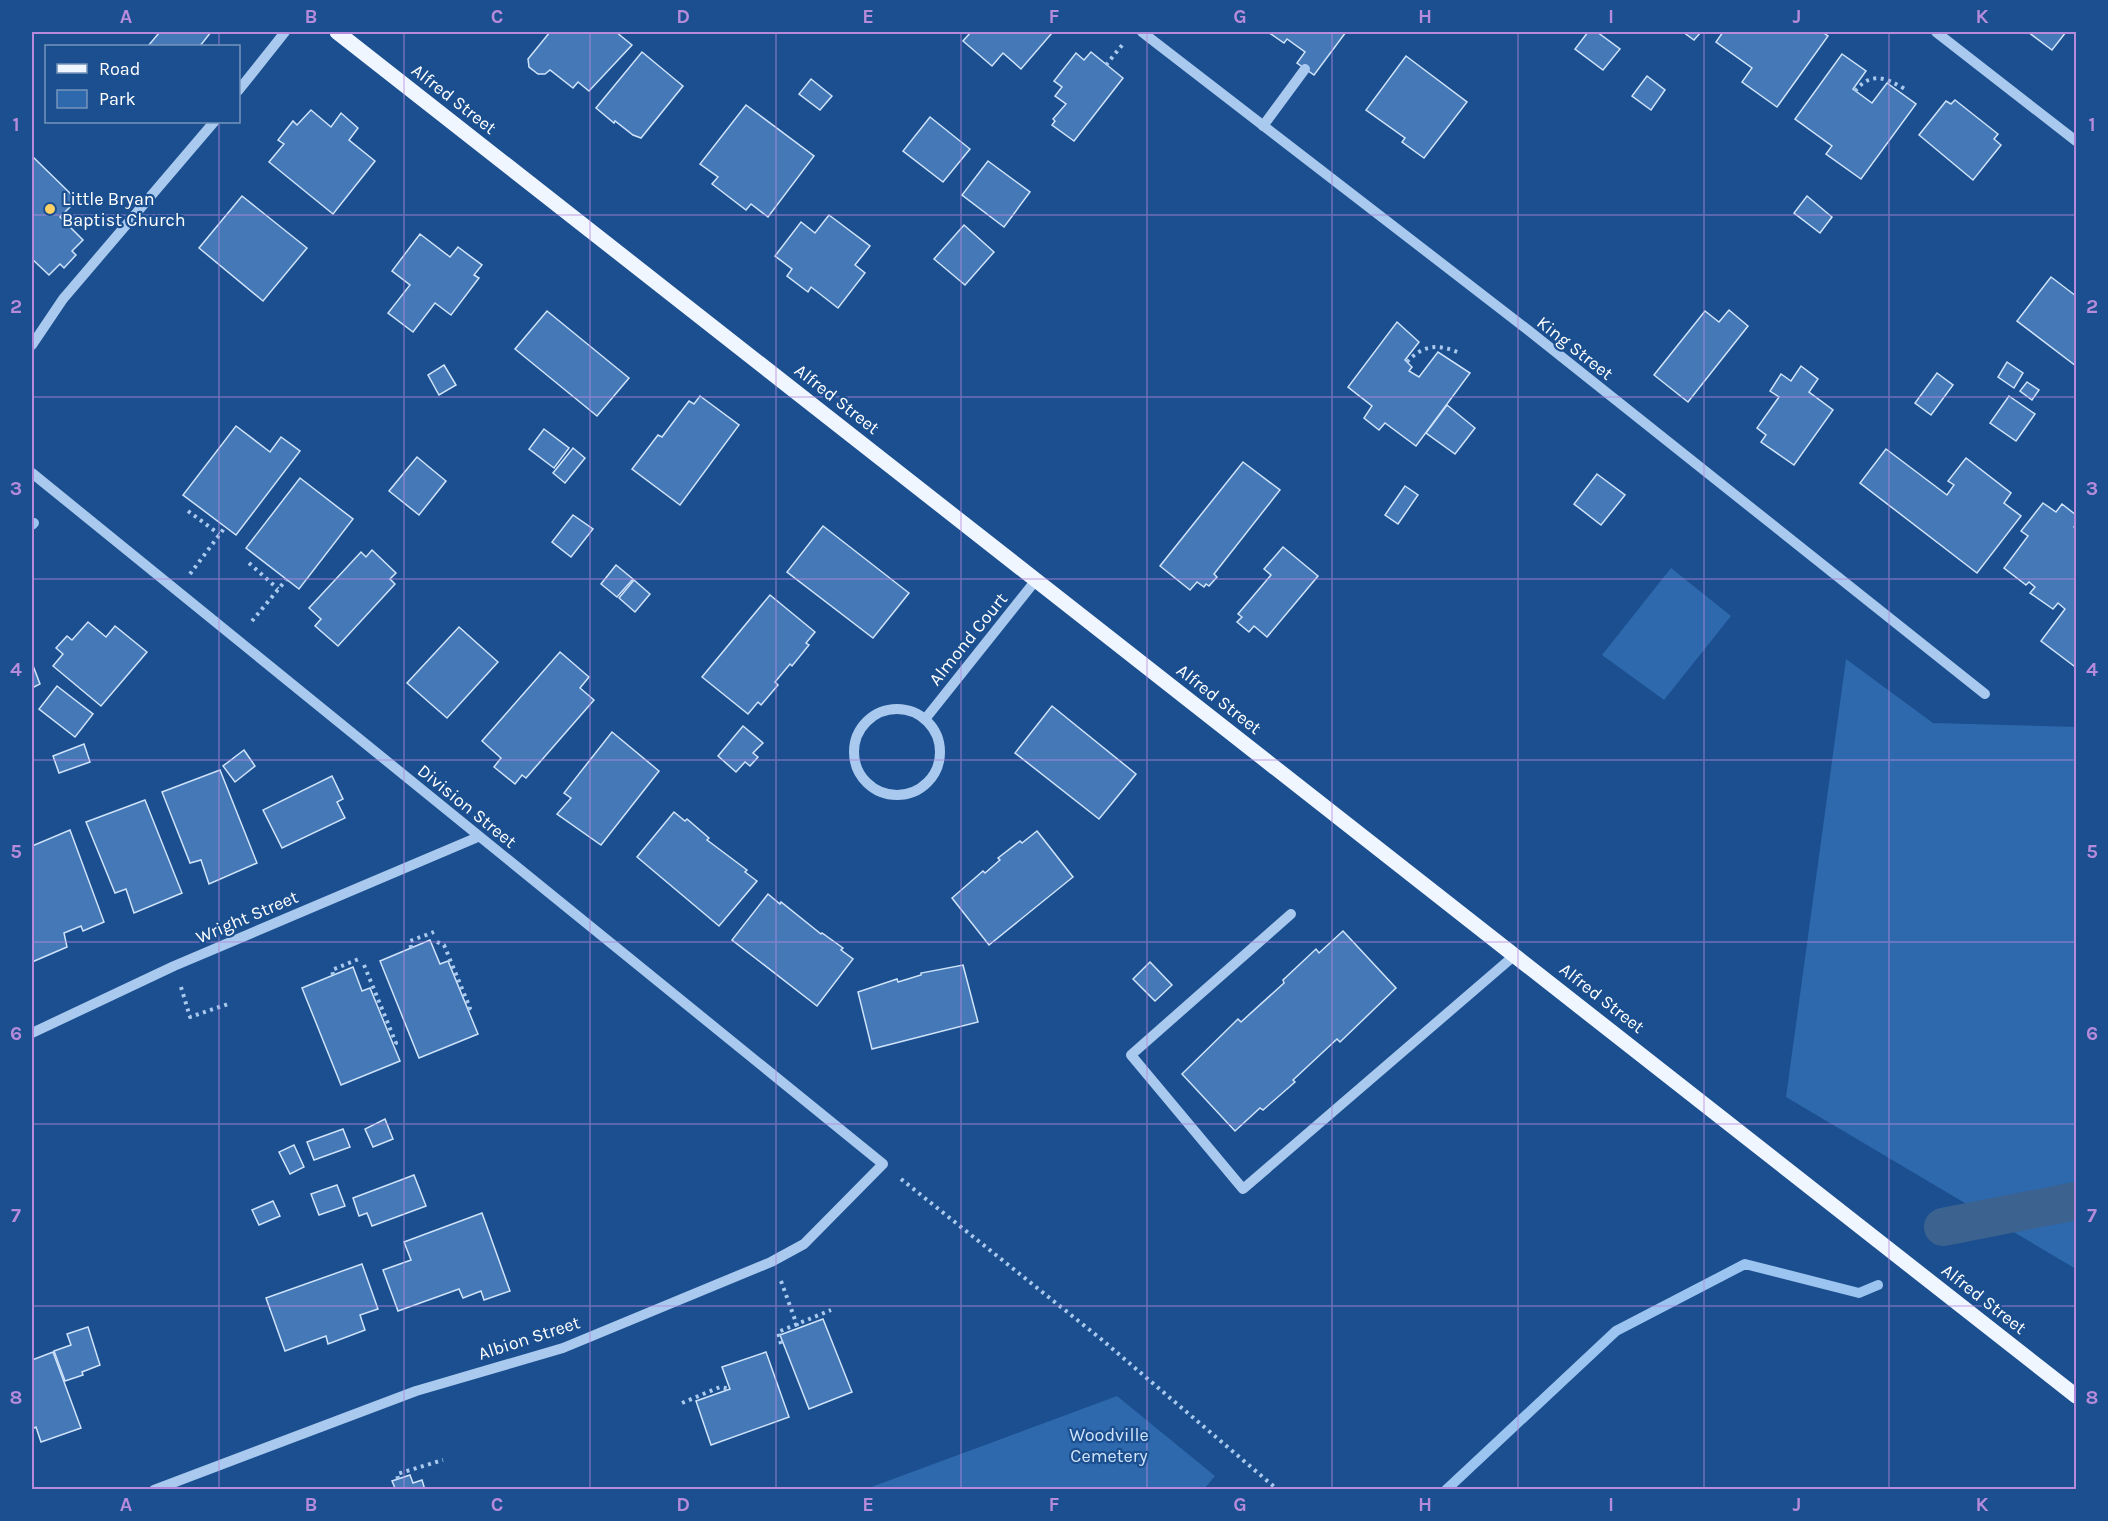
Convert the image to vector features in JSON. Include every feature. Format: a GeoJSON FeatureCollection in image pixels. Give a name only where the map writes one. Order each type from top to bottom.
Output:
{"type":"FeatureCollection","features":[{"type":"Feature","properties":{"kind":"main road","name":"Alfred Street"},"geometry":{"type":"LineString","coordinates":[[337,32],[2076,1396]]}},
{"type":"Feature","properties":{"kind":"street"},"geometry":{"type":"LineString","coordinates":[[240,88],[285,32]]}},
{"type":"Feature","properties":{"kind":"street","name":"King Street"},"geometry":{"type":"LineString","coordinates":[[1142,32],[1528,330],[1985,694]]}},
{"type":"Feature","properties":{"kind":"street"},"geometry":{"type":"LineString","coordinates":[[1936,32],[2076,141]]}},
{"type":"Feature","properties":{"kind":"street"},"geometry":{"type":"LineString","coordinates":[[1263,126],[1305,69]]}},
{"type":"Feature","properties":{"kind":"street"},"geometry":{"type":"LineString","coordinates":[[32,345],[63,299],[213,123]]}},
{"type":"Feature","properties":{"kind":"street","name":"Division Street"},"geometry":{"type":"LineString","coordinates":[[32,473],[883,1164]]}},
{"type":"Feature","properties":{"kind":"street","name":"Almond Court"},"geometry":{"type":"LineString","coordinates":[[926,718],[1036,580]]}},
{"type":"Feature","properties":{"kind":"street"},"geometry":{"type":"LineString","coordinates":[[898,708],[913,711],[926,718],[935,729],[940,742],[941,757],[937,770],[929,781],[918,790],[905,795],[890,795],[867,784],[857,769],[854,755],[855,740],[860,727],[871,716],[884,710],[898,708]]}},
{"type":"Feature","properties":{"kind":"street","name":"Wright Street"},"geometry":{"type":"LineString","coordinates":[[32,1033],[174,966],[478,837]]}},
{"type":"Feature","properties":{"kind":"street"},"geometry":{"type":"LineString","coordinates":[[1291,914],[1131,1055],[1243,1189],[1515,955]]}},
{"type":"Feature","properties":{"kind":"street","name":"Albion Street"},"geometry":{"type":"LineString","coordinates":[[154,1490],[416,1391],[563,1348],[771,1262],[804,1244],[883,1164]]}},
{"type":"Feature","properties":{"kind":"path"},"geometry":{"type":"LineString","coordinates":[[1106,64],[1126,40]]}},
{"type":"Feature","properties":{"kind":"path"},"geometry":{"type":"LineString","coordinates":[[1855,91],[1862,82],[1879,78],[1887,79],[1905,89]]}},
{"type":"Feature","properties":{"kind":"path"},"geometry":{"type":"LineString","coordinates":[[1407,362],[1429,346],[1445,346],[1460,353]]}},
{"type":"Feature","properties":{"kind":"path"},"geometry":{"type":"LineString","coordinates":[[188,511],[219,534]]}},
{"type":"Feature","properties":{"kind":"path"},"geometry":{"type":"LineString","coordinates":[[177,591],[226,526]]}},
{"type":"Feature","properties":{"kind":"path"},"geometry":{"type":"LineString","coordinates":[[249,563],[278,589]]}},
{"type":"Feature","properties":{"kind":"path"},"geometry":{"type":"LineString","coordinates":[[237,640],[286,580]]}},
{"type":"Feature","properties":{"kind":"path"},"geometry":{"type":"LineString","coordinates":[[411,948],[410,940],[434,932]]}},
{"type":"Feature","properties":{"kind":"path"},"geometry":{"type":"LineString","coordinates":[[437,942],[444,945],[470,1008],[468,1009]]}},
{"type":"Feature","properties":{"kind":"path"},"geometry":{"type":"LineString","coordinates":[[333,975],[332,970],[361,958]]}},
{"type":"Feature","properties":{"kind":"path"},"geometry":{"type":"LineString","coordinates":[[364,964],[396,1043],[393,1045]]}},
{"type":"Feature","properties":{"kind":"path"},"geometry":{"type":"LineString","coordinates":[[174,966],[190,1017],[231,1003]]}},
{"type":"Feature","properties":{"kind":"path"},"geometry":{"type":"LineString","coordinates":[[883,1164],[1101,1339],[1278,1490]]}},
{"type":"Feature","properties":{"kind":"path"},"geometry":{"type":"LineString","coordinates":[[771,1262],[784,1288],[797,1326]]}},
{"type":"Feature","properties":{"kind":"path"},"geometry":{"type":"LineString","coordinates":[[781,1344],[778,1332],[831,1310]]}},
{"type":"Feature","properties":{"kind":"path"},"geometry":{"type":"LineString","coordinates":[[682,1403],[720,1387],[730,1389]]}},
{"type":"Feature","properties":{"kind":"path"},"geometry":{"type":"LineString","coordinates":[[398,1479],[397,1474],[443,1460]]}},
{"type":"Feature","properties":{"kind":"green space"},"geometry":{"type":"Polygon","coordinates":[[[1671,568],[1731,616],[1664,700],[1602,655],[1671,568]]]}},
{"type":"Feature","properties":{"kind":"green space"},"geometry":{"type":"Polygon","coordinates":[[[1846,659],[1933,723],[2076,727],[2076,1269],[1786,1097],[1846,659]]]}},
{"type":"Feature","properties":{"kind":"green space","name":"Woodville Cemetery"},"geometry":{"type":"Polygon","coordinates":[[[1117,1396],[1215,1476],[1204,1489],[866,1489],[1117,1396]]]}},
{"type":"Feature","properties":{"kind":"building"},"geometry":{"type":"Polygon","coordinates":[[[157,32],[211,32],[201,45],[149,45],[159,33],[157,32]]]}},
{"type":"Feature","properties":{"kind":"building"},"geometry":{"type":"Polygon","coordinates":[[[550,32],[616,32],[632,45],[589,91],[578,82],[573,88],[550,70],[545,74],[538,74],[529,67],[528,59],[550,32]]]}},
{"type":"Feature","properties":{"kind":"building"},"geometry":{"type":"Polygon","coordinates":[[[971,32],[1052,33],[1021,69],[1003,53],[992,66],[963,41],[971,32]]]}},
{"type":"Feature","properties":{"kind":"building"},"geometry":{"type":"Polygon","coordinates":[[[1268,32],[1346,32],[1314,75],[1297,63],[1305,52],[1287,39],[1284,43],[1268,32]]]}},
{"type":"Feature","properties":{"kind":"building"},"geometry":{"type":"Polygon","coordinates":[[[1588,32],[1597,32],[1620,49],[1603,70],[1575,49],[1588,32]]]}},
{"type":"Feature","properties":{"kind":"building"},"geometry":{"type":"Polygon","coordinates":[[[1683,32],[1701,32],[1694,40],[1683,32]]]}},
{"type":"Feature","properties":{"kind":"building"},"geometry":{"type":"Polygon","coordinates":[[[1723,32],[1822,32],[1828,36],[1777,107],[1742,82],[1752,68],[1716,42],[1723,32]]]}},
{"type":"Feature","properties":{"kind":"building"},"geometry":{"type":"Polygon","coordinates":[[[2028,32],[2066,32],[2052,50],[2028,32]]]}},
{"type":"Feature","properties":{"kind":"building"},"geometry":{"type":"Polygon","coordinates":[[[642,52],[683,86],[641,138],[633,135],[615,121],[614,123],[596,108],[642,52]]]}},
{"type":"Feature","properties":{"kind":"building"},"geometry":{"type":"Polygon","coordinates":[[[1091,52],[1123,78],[1074,141],[1052,125],[1055,121],[1053,119],[1066,104],[1055,96],[1062,87],[1054,81],[1076,53],[1084,60],[1091,52]]]}},
{"type":"Feature","properties":{"kind":"building"},"geometry":{"type":"Polygon","coordinates":[[[1842,54],[1866,71],[1853,89],[1872,103],[1887,83],[1916,104],[1861,179],[1826,154],[1832,146],[1795,119],[1842,54]]]}},
{"type":"Feature","properties":{"kind":"building"},"geometry":{"type":"Polygon","coordinates":[[[1406,56],[1467,102],[1424,158],[1402,142],[1405,138],[1366,110],[1406,56]]]}},
{"type":"Feature","properties":{"kind":"building"},"geometry":{"type":"Polygon","coordinates":[[[1647,76],[1665,90],[1651,110],[1632,96],[1647,76]]]}},
{"type":"Feature","properties":{"kind":"building"},"geometry":{"type":"Polygon","coordinates":[[[811,79],[832,96],[820,110],[799,94],[811,79]]]}},
{"type":"Feature","properties":{"kind":"building"},"geometry":{"type":"Polygon","coordinates":[[[1955,100],[1998,134],[1994,139],[2001,145],[1973,180],[1919,135],[1946,101],[1951,104],[1955,100]]]}},
{"type":"Feature","properties":{"kind":"building"},"geometry":{"type":"Polygon","coordinates":[[[746,105],[814,156],[768,217],[751,204],[746,210],[712,184],[718,177],[700,164],[746,105]]]}},
{"type":"Feature","properties":{"kind":"building"},"geometry":{"type":"Polygon","coordinates":[[[311,110],[331,127],[341,113],[358,128],[349,140],[375,161],[333,214],[269,162],[284,144],[278,140],[293,121],[297,125],[311,110]]]}},
{"type":"Feature","properties":{"kind":"building"},"geometry":{"type":"Polygon","coordinates":[[[930,117],[970,149],[943,182],[903,151],[930,117]]]}},
{"type":"Feature","properties":{"kind":"building","name":"Little Bryan Baptist Church"},"geometry":{"type":"Polygon","coordinates":[[[32,156],[77,200],[60,217],[83,240],[72,251],[76,255],[64,268],[60,264],[49,275],[32,259],[32,156]]]}},
{"type":"Feature","properties":{"kind":"building"},"geometry":{"type":"Polygon","coordinates":[[[988,161],[1030,192],[1004,227],[962,195],[988,161]]]}},
{"type":"Feature","properties":{"kind":"building"},"geometry":{"type":"Polygon","coordinates":[[[242,196],[307,248],[263,301],[199,248],[242,196]]]}},
{"type":"Feature","properties":{"kind":"building"},"geometry":{"type":"Polygon","coordinates":[[[1807,196],[1832,217],[1820,233],[1794,213],[1807,196]]]}},
{"type":"Feature","properties":{"kind":"building"},"geometry":{"type":"Polygon","coordinates":[[[829,215],[870,246],[855,265],[865,273],[838,308],[811,287],[808,292],[787,276],[792,269],[775,256],[801,222],[815,233],[829,215]]]}},
{"type":"Feature","properties":{"kind":"building"},"geometry":{"type":"Polygon","coordinates":[[[964,225],[994,252],[965,285],[934,259],[964,225]]]}},
{"type":"Feature","properties":{"kind":"building"},"geometry":{"type":"Polygon","coordinates":[[[420,234],[450,257],[458,247],[482,265],[474,275],[479,278],[451,315],[435,303],[413,332],[388,313],[410,285],[392,271],[420,234]]]}},
{"type":"Feature","properties":{"kind":"building"},"geometry":{"type":"Polygon","coordinates":[[[2051,277],[2076,296],[2076,366],[2017,321],[2051,277]]]}},
{"type":"Feature","properties":{"kind":"building"},"geometry":{"type":"Polygon","coordinates":[[[1729,310],[1748,326],[1688,402],[1654,375],[1705,311],[1719,322],[1729,310]]]}},
{"type":"Feature","properties":{"kind":"building"},"geometry":{"type":"Polygon","coordinates":[[[547,311],[629,378],[597,416],[515,349],[547,311]]]}},
{"type":"Feature","properties":{"kind":"building"},"geometry":{"type":"Polygon","coordinates":[[[1397,322],[1419,342],[1405,360],[1412,367],[1409,371],[1419,377],[1438,352],[1470,373],[1416,446],[1385,423],[1379,430],[1364,418],[1372,406],[1348,387],[1397,322]]]}},
{"type":"Feature","properties":{"kind":"building"},"geometry":{"type":"Polygon","coordinates":[[[2007,362],[2023,373],[2014,388],[1998,377],[2007,362]]]}},
{"type":"Feature","properties":{"kind":"building"},"geometry":{"type":"Polygon","coordinates":[[[444,365],[456,385],[439,395],[428,375],[444,365]]]}},
{"type":"Feature","properties":{"kind":"building"},"geometry":{"type":"Polygon","coordinates":[[[1801,366],[1818,379],[1809,392],[1833,410],[1794,465],[1761,442],[1766,435],[1757,428],[1779,397],[1770,391],[1781,374],[1791,381],[1801,366]]]}},
{"type":"Feature","properties":{"kind":"building"},"geometry":{"type":"Polygon","coordinates":[[[1937,373],[1953,385],[1931,415],[1915,403],[1937,373]]]}},
{"type":"Feature","properties":{"kind":"building"},"geometry":{"type":"Polygon","coordinates":[[[2027,382],[2039,390],[2032,400],[2020,391],[2027,382]]]}},
{"type":"Feature","properties":{"kind":"building"},"geometry":{"type":"Polygon","coordinates":[[[700,396],[739,425],[680,505],[632,469],[658,435],[662,437],[689,401],[694,404],[700,396]]]}},
{"type":"Feature","properties":{"kind":"building"},"geometry":{"type":"Polygon","coordinates":[[[2009,396],[2035,414],[2016,441],[1990,423],[2009,396]]]}},
{"type":"Feature","properties":{"kind":"building"},"geometry":{"type":"Polygon","coordinates":[[[1447,405],[1475,428],[1455,454],[1426,433],[1447,405]]]}},
{"type":"Feature","properties":{"kind":"building"},"geometry":{"type":"Polygon","coordinates":[[[236,426],[270,452],[281,437],[300,451],[236,535],[183,495],[236,426]]]}},
{"type":"Feature","properties":{"kind":"building"},"geometry":{"type":"Polygon","coordinates":[[[544,429],[569,448],[554,468],[529,449],[544,429]]]}},
{"type":"Feature","properties":{"kind":"building"},"geometry":{"type":"Polygon","coordinates":[[[573,448],[585,458],[565,483],[553,473],[573,448]]]}},
{"type":"Feature","properties":{"kind":"building"},"geometry":{"type":"Polygon","coordinates":[[[1886,449],[1947,495],[1954,485],[1948,481],[1966,458],[2011,493],[2004,503],[2021,516],[1977,573],[1860,483],[1886,449]]]}},
{"type":"Feature","properties":{"kind":"building"},"geometry":{"type":"Polygon","coordinates":[[[417,457],[446,481],[419,515],[389,491],[417,457]]]}},
{"type":"Feature","properties":{"kind":"building"},"geometry":{"type":"Polygon","coordinates":[[[1243,462],[1280,490],[1214,574],[1217,577],[1209,586],[1206,584],[1204,587],[1197,582],[1190,590],[1160,566],[1243,462]]]}},
{"type":"Feature","properties":{"kind":"building"},"geometry":{"type":"Polygon","coordinates":[[[1597,474],[1625,495],[1601,525],[1574,504],[1597,474]]]}},
{"type":"Feature","properties":{"kind":"building"},"geometry":{"type":"Polygon","coordinates":[[[300,478],[353,519],[299,589],[246,548],[300,478]]]}},
{"type":"Feature","properties":{"kind":"building"},"geometry":{"type":"Polygon","coordinates":[[[1405,486],[1418,495],[1398,524],[1385,515],[1405,486]]]}},
{"type":"Feature","properties":{"kind":"building"},"geometry":{"type":"Polygon","coordinates":[[[2043,503],[2056,512],[2062,504],[2076,515],[2074,527],[2076,529],[2076,663],[2074,666],[2041,641],[2065,609],[2058,603],[2053,609],[2030,593],[2035,587],[2029,582],[2026,585],[2004,568],[2028,536],[2021,531],[2043,503]]]}},
{"type":"Feature","properties":{"kind":"building"},"geometry":{"type":"Polygon","coordinates":[[[573,515],[593,529],[571,557],[552,542],[573,515]]]}},
{"type":"Feature","properties":{"kind":"building"},"geometry":{"type":"Polygon","coordinates":[[[823,526],[909,593],[873,638],[787,572],[823,526]]]}},
{"type":"Feature","properties":{"kind":"building"},"geometry":{"type":"Polygon","coordinates":[[[1283,547],[1318,576],[1267,637],[1254,626],[1249,632],[1237,622],[1242,617],[1238,614],[1271,575],[1264,569],[1283,547]]]}},
{"type":"Feature","properties":{"kind":"building"},"geometry":{"type":"Polygon","coordinates":[[[372,550],[396,573],[390,579],[395,584],[338,646],[315,626],[321,619],[309,608],[361,552],[366,557],[372,550]]]}},
{"type":"Feature","properties":{"kind":"building"},"geometry":{"type":"Polygon","coordinates":[[[616,565],[633,579],[617,597],[601,584],[616,565]]]}},
{"type":"Feature","properties":{"kind":"building"},"geometry":{"type":"Polygon","coordinates":[[[634,580],[650,594],[635,612],[619,598],[634,580]]]}},
{"type":"Feature","properties":{"kind":"building"},"geometry":{"type":"Polygon","coordinates":[[[770,595],[815,632],[806,643],[809,645],[775,682],[778,685],[761,705],[758,702],[748,714],[702,677],[770,595]]]}},
{"type":"Feature","properties":{"kind":"building"},"geometry":{"type":"Polygon","coordinates":[[[88,622],[106,637],[115,626],[147,652],[101,706],[53,666],[63,654],[56,648],[67,636],[72,640],[88,622]]]}},
{"type":"Feature","properties":{"kind":"building"},"geometry":{"type":"Polygon","coordinates":[[[459,627],[498,662],[447,718],[407,683],[459,627]]]}},
{"type":"Feature","properties":{"kind":"building"},"geometry":{"type":"Polygon","coordinates":[[[560,652],[589,677],[580,688],[594,700],[526,778],[522,775],[515,784],[494,767],[501,758],[482,741],[560,652]]]}},
{"type":"Feature","properties":{"kind":"building"},"geometry":{"type":"Polygon","coordinates":[[[32,663],[40,684],[32,688],[32,663]]]}},
{"type":"Feature","properties":{"kind":"building"},"geometry":{"type":"Polygon","coordinates":[[[57,686],[93,714],[75,737],[39,709],[57,686]]]}},
{"type":"Feature","properties":{"kind":"building"},"geometry":{"type":"Polygon","coordinates":[[[1052,706],[1136,774],[1099,819],[1015,753],[1052,706]]]}},
{"type":"Feature","properties":{"kind":"building"},"geometry":{"type":"Polygon","coordinates":[[[743,726],[763,743],[753,753],[758,757],[750,766],[745,762],[736,772],[718,756],[743,726]]]}},
{"type":"Feature","properties":{"kind":"building"},"geometry":{"type":"Polygon","coordinates":[[[612,732],[659,771],[601,845],[557,814],[571,798],[564,793],[612,732]]]}},
{"type":"Feature","properties":{"kind":"building"},"geometry":{"type":"Polygon","coordinates":[[[84,744],[90,762],[59,773],[53,756],[84,744]]]}},
{"type":"Feature","properties":{"kind":"building"},"geometry":{"type":"Polygon","coordinates":[[[244,750],[255,766],[235,782],[223,766],[244,750]]]}},
{"type":"Feature","properties":{"kind":"building"},"geometry":{"type":"Polygon","coordinates":[[[220,770],[257,863],[209,884],[201,860],[190,863],[162,792],[220,770]]]}},
{"type":"Feature","properties":{"kind":"building"},"geometry":{"type":"Polygon","coordinates":[[[332,776],[343,799],[337,802],[345,818],[282,848],[263,810],[332,776]]]}},
{"type":"Feature","properties":{"kind":"building"},"geometry":{"type":"Polygon","coordinates":[[[145,800],[182,893],[134,913],[126,889],[115,893],[86,822],[145,800]]]}},
{"type":"Feature","properties":{"kind":"building"},"geometry":{"type":"Polygon","coordinates":[[[674,812],[685,821],[687,819],[709,838],[707,840],[747,870],[745,872],[757,881],[719,926],[637,857],[674,812]]]}},
{"type":"Feature","properties":{"kind":"building"},"geometry":{"type":"Polygon","coordinates":[[[70,830],[104,922],[83,931],[81,926],[64,933],[67,947],[32,962],[32,846],[70,830]]]}},
{"type":"Feature","properties":{"kind":"building"},"geometry":{"type":"Polygon","coordinates":[[[1037,831],[1073,877],[989,945],[952,898],[983,871],[985,873],[1000,860],[998,858],[1037,831]]]}},
{"type":"Feature","properties":{"kind":"building"},"geometry":{"type":"Polygon","coordinates":[[[768,894],[843,948],[841,950],[853,959],[817,1006],[732,940],[768,894]]]}},
{"type":"Feature","properties":{"kind":"building"},"geometry":{"type":"Polygon","coordinates":[[[1343,931],[1396,988],[1340,1042],[1337,1039],[1293,1080],[1295,1082],[1263,1110],[1260,1108],[1235,1131],[1182,1074],[1238,1019],[1241,1022],[1284,983],[1283,980],[1316,949],[1319,953],[1343,931]]]}},
{"type":"Feature","properties":{"kind":"building"},"geometry":{"type":"Polygon","coordinates":[[[430,940],[440,964],[448,961],[478,1034],[419,1058],[380,961],[430,940]]]}},
{"type":"Feature","properties":{"kind":"building"},"geometry":{"type":"Polygon","coordinates":[[[1150,962],[1172,985],[1155,1001],[1133,979],[1150,962]]]}},
{"type":"Feature","properties":{"kind":"building"},"geometry":{"type":"Polygon","coordinates":[[[963,965],[978,1022],[872,1049],[858,992],[897,979],[898,982],[921,975],[921,973],[963,965]]]}},
{"type":"Feature","properties":{"kind":"building"},"geometry":{"type":"Polygon","coordinates":[[[353,967],[362,991],[370,988],[400,1061],[341,1085],[302,988],[353,967]]]}},
{"type":"Feature","properties":{"kind":"building"},"geometry":{"type":"Polygon","coordinates":[[[385,1119],[393,1139],[373,1147],[365,1129],[385,1119]]]}},
{"type":"Feature","properties":{"kind":"building"},"geometry":{"type":"Polygon","coordinates":[[[343,1129],[350,1147],[314,1160],[307,1142],[343,1129]]]}},
{"type":"Feature","properties":{"kind":"building"},"geometry":{"type":"Polygon","coordinates":[[[294,1145],[304,1167],[290,1174],[279,1152],[294,1145]]]}},
{"type":"Feature","properties":{"kind":"building"},"geometry":{"type":"Polygon","coordinates":[[[414,1175],[426,1206],[372,1226],[367,1213],[359,1216],[353,1198],[414,1175]]]}},
{"type":"Feature","properties":{"kind":"building"},"geometry":{"type":"Polygon","coordinates":[[[337,1185],[345,1206],[319,1215],[311,1194],[337,1185]]]}},
{"type":"Feature","properties":{"kind":"building"},"geometry":{"type":"Polygon","coordinates":[[[273,1201],[280,1216],[259,1225],[252,1210],[273,1201]]]}},
{"type":"Feature","properties":{"kind":"building"},"geometry":{"type":"Polygon","coordinates":[[[482,1213],[510,1291],[484,1300],[481,1291],[463,1298],[459,1289],[398,1311],[383,1270],[411,1260],[404,1242],[482,1213]]]}},
{"type":"Feature","properties":{"kind":"building"},"geometry":{"type":"Polygon","coordinates":[[[362,1264],[378,1309],[360,1315],[365,1330],[328,1344],[326,1336],[285,1351],[266,1298],[362,1264]]]}},
{"type":"Feature","properties":{"kind":"building"},"geometry":{"type":"Polygon","coordinates":[[[823,1319],[852,1392],[809,1409],[780,1335],[823,1319]]]}},
{"type":"Feature","properties":{"kind":"building"},"geometry":{"type":"Polygon","coordinates":[[[88,1327],[100,1365],[82,1372],[83,1375],[65,1381],[54,1351],[71,1345],[67,1334],[88,1327]]]}},
{"type":"Feature","properties":{"kind":"building"},"geometry":{"type":"Polygon","coordinates":[[[53,1352],[81,1428],[41,1442],[36,1427],[32,1429],[32,1360],[53,1352]]]}},
{"type":"Feature","properties":{"kind":"building"},"geometry":{"type":"Polygon","coordinates":[[[766,1352],[789,1417],[711,1445],[696,1401],[730,1389],[722,1367],[766,1352]]]}},
{"type":"Feature","properties":{"kind":"building"},"geometry":{"type":"Polygon","coordinates":[[[410,1475],[413,1483],[422,1480],[425,1490],[390,1490],[395,1488],[392,1481],[410,1475]]]}},
{"type":"Feature","properties":{"kind":"waterway"},"geometry":{"type":"LineString","coordinates":[[1943,1227],[2076,1201]]}},
{"type":"Feature","properties":{"kind":"waterway"},"geometry":{"type":"LineString","coordinates":[[1446,1490],[1616,1331],[1745,1264],[1859,1293],[1878,1285]]}},
{"type":"Feature","properties":{"kind":"place","name":"Little Bryan Baptist Church"},"geometry":{"type":"Point","coordinates":[50,209]}}]}
